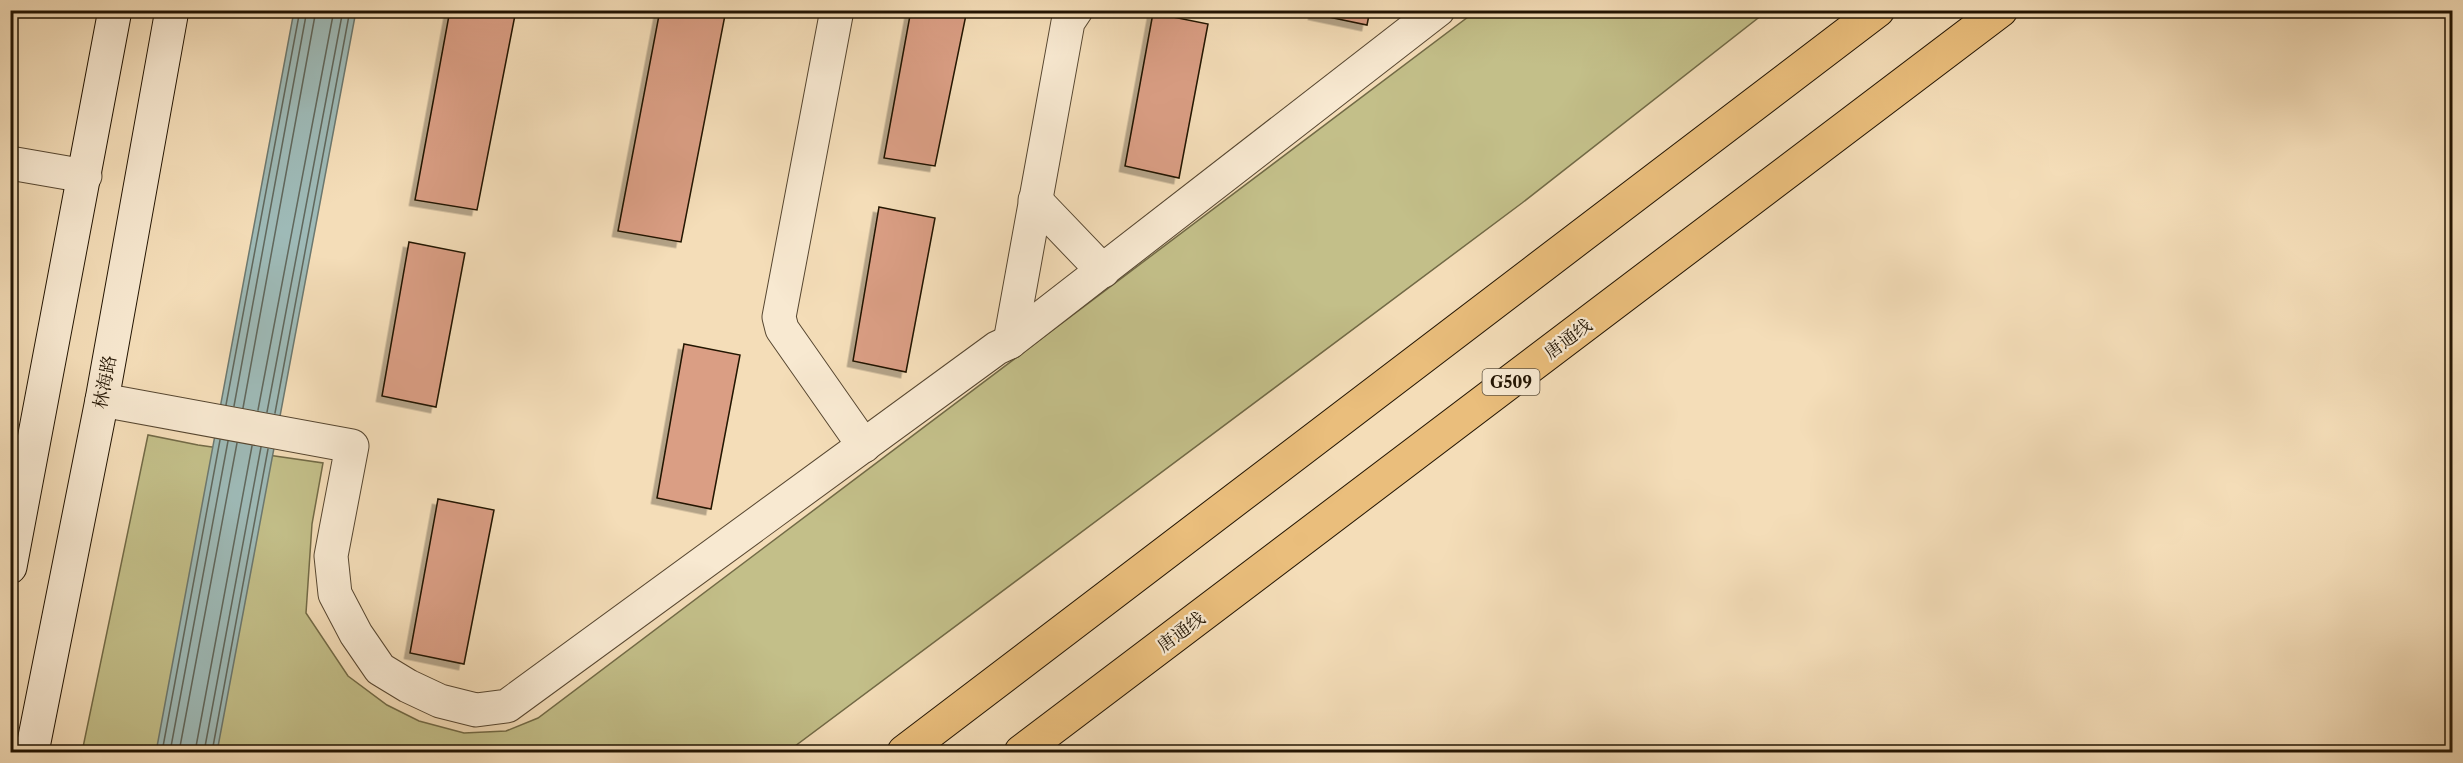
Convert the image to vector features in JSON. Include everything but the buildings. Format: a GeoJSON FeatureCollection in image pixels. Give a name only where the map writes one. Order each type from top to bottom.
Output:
{"type":"FeatureCollection","features":[{"type":"Feature","properties":{"kind":"highway"},"geometry":{"type":"LineString","coordinates":[[904,753],[1878,10]]}},
{"type":"Feature","properties":{"kind":"highway","name":"唐通线"},"geometry":{"type":"LineString","coordinates":[[1021,753],[2001,10]]}},
{"type":"Feature","properties":{"kind":"street"},"geometry":{"type":"LineString","coordinates":[[10,567],[86,176],[115,10]]}},
{"type":"Feature","properties":{"kind":"street","name":"林海路"},"geometry":{"type":"LineString","coordinates":[[32,753],[102,400],[172,10]]}},
{"type":"Feature","properties":{"kind":"street"},"geometry":{"type":"LineString","coordinates":[[837,10],[779,317],[782,329],[864,446]]}},
{"type":"Feature","properties":{"kind":"street"},"geometry":{"type":"LineString","coordinates":[[1010,342],[1068,22],[1076,10]]}},
{"type":"Feature","properties":{"kind":"street"},"geometry":{"type":"LineString","coordinates":[[102,400],[352,446],[331,556],[335,594],[356,634],[380,669],[408,686],[440,701],[476,710],[507,706],[997,348],[1010,342],[1438,10]]}},
{"type":"Feature","properties":{"kind":"street"},"geometry":{"type":"LineString","coordinates":[[10,163],[86,176]]}},
{"type":"Feature","properties":{"kind":"street"},"geometry":{"type":"LineString","coordinates":[[1035,200],[1102,271]]}},
{"type":"Feature","properties":{"kind":"shaded area"},"geometry":{"type":"Polygon","coordinates":[[[1476,11],[1767,11],[1522,203],[787,752],[82,752],[148,435],[198,445],[323,463],[312,524],[306,613],[348,676],[387,705],[419,721],[464,733],[506,731],[538,718],[1476,11]]]}},
{"type":"Feature","properties":{"kind":"water"},"geometry":{"type":"Polygon","coordinates":[[[294,11],[356,11],[217,752],[156,752],[294,11]]]}}]}
